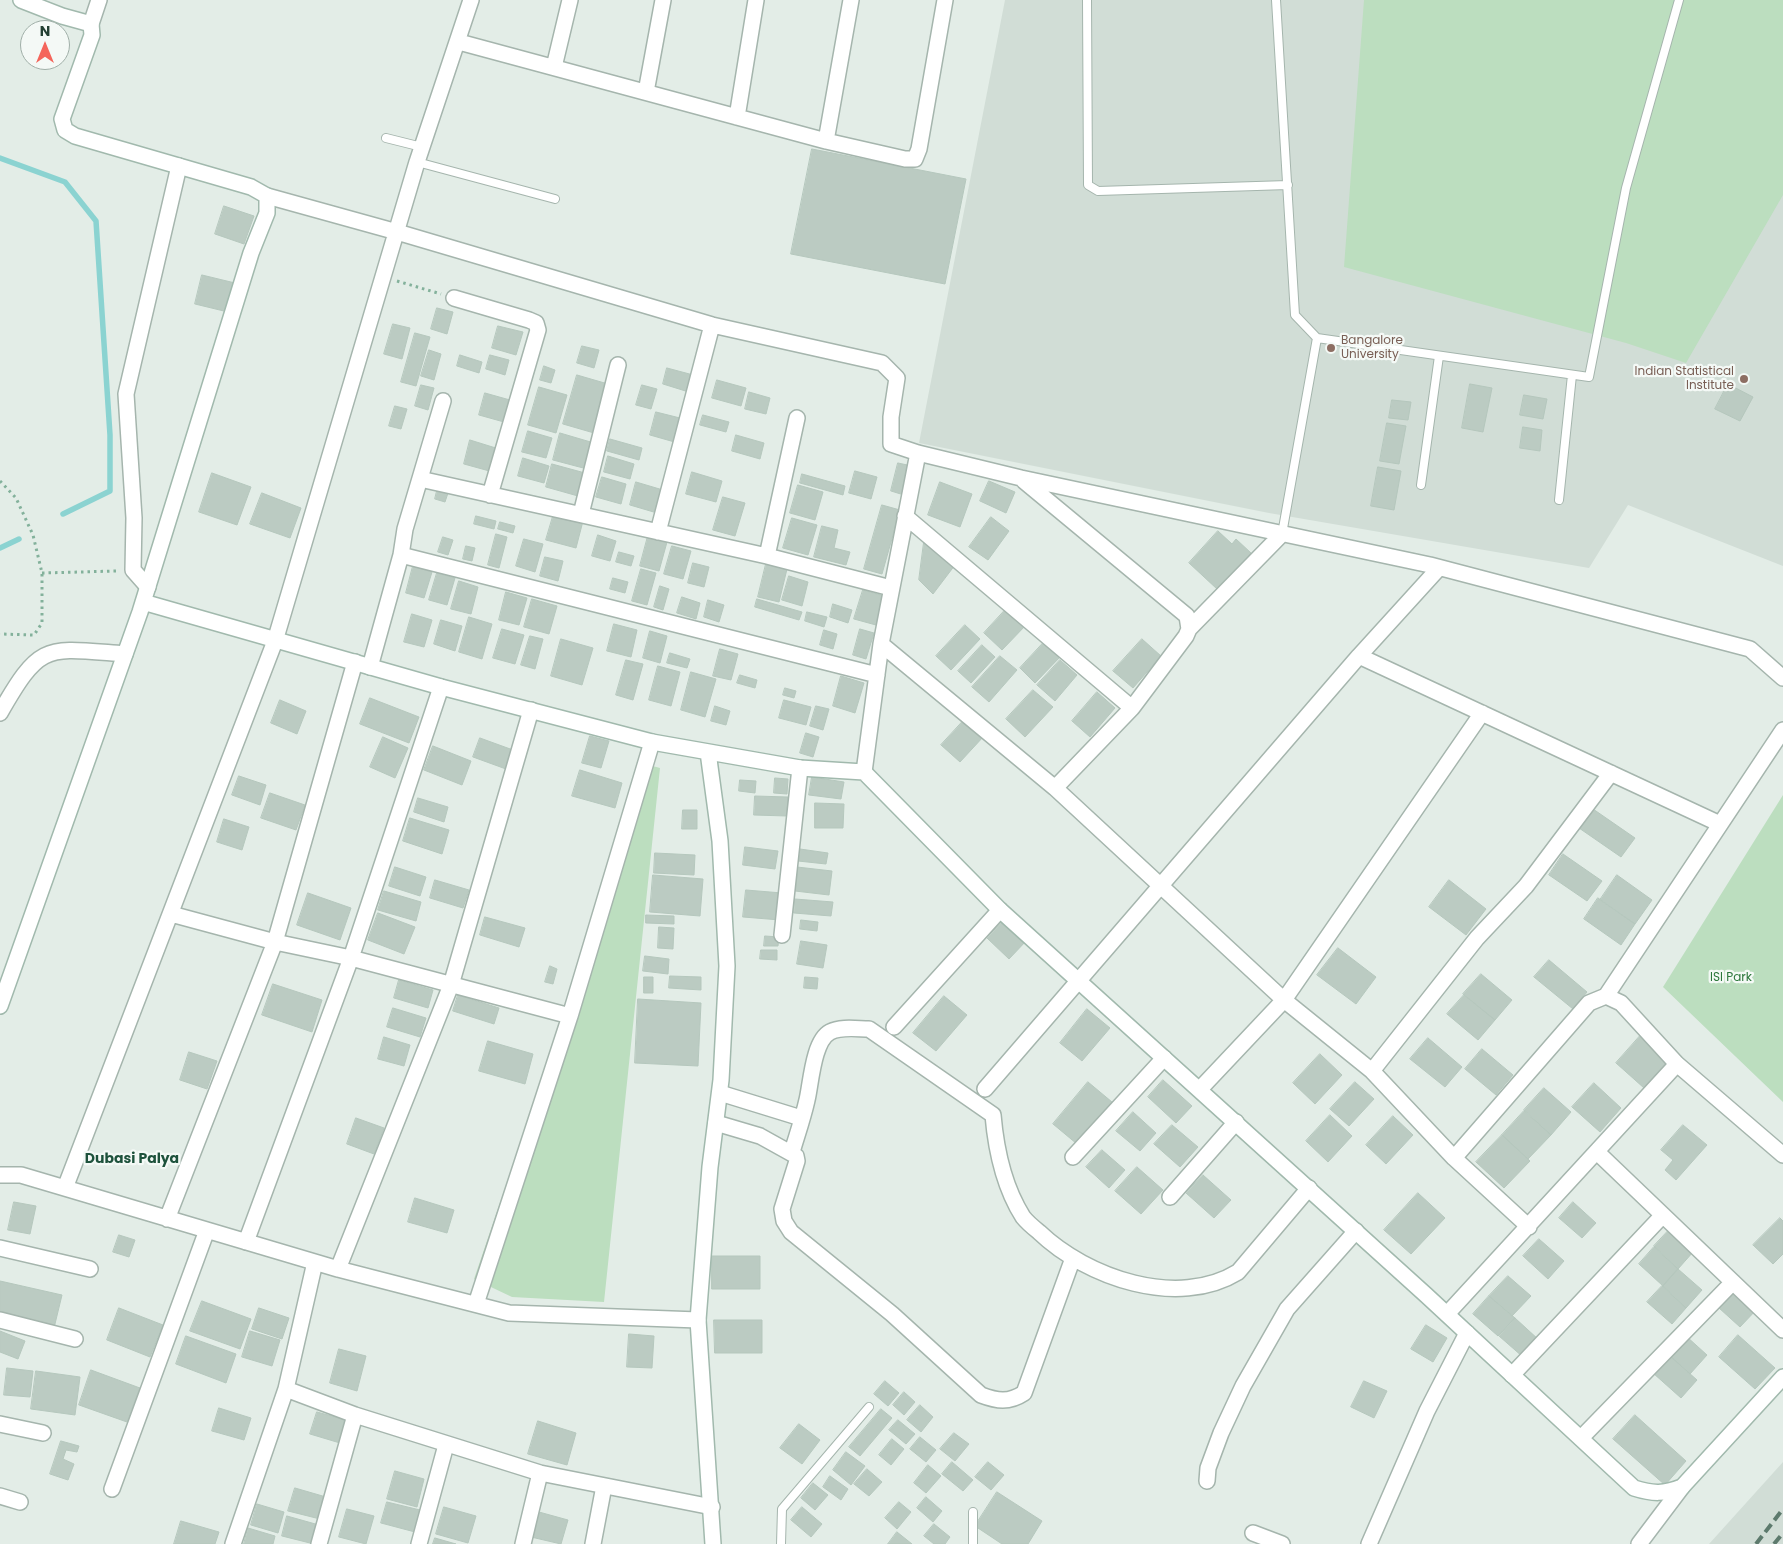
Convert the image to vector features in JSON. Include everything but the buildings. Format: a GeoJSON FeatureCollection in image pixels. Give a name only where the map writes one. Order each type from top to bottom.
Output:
{"type":"FeatureCollection","features":[{"type":"Feature","properties":{"kind":"street"},"geometry":{"type":"LineString","coordinates":[[21,0],[62,16],[91,24]]}},
{"type":"Feature","properties":{"kind":"street"},"geometry":{"type":"LineString","coordinates":[[99,0],[91,24],[92,35],[62,119],[65,130],[75,136],[251,187],[267,196],[397,232],[712,325],[882,363],[898,378],[890,416],[890,444],[918,453],[1021,478],[1439,568],[1750,648],[1783,678]]}},
{"type":"Feature","properties":{"kind":"street"},"geometry":{"type":"LineString","coordinates":[[65,1188],[275,641],[422,147],[459,42],[471,0]]}},
{"type":"Feature","properties":{"kind":"street"},"geometry":{"type":"LineString","coordinates":[[554,67],[570,0]]}},
{"type":"Feature","properties":{"kind":"street"},"geometry":{"type":"LineString","coordinates":[[646,92],[663,0]]}},
{"type":"Feature","properties":{"kind":"street"},"geometry":{"type":"LineString","coordinates":[[737,117],[756,0]]}},
{"type":"Feature","properties":{"kind":"street"},"geometry":{"type":"LineString","coordinates":[[826,141],[851,0]]}},
{"type":"Feature","properties":{"kind":"street"},"geometry":{"type":"LineString","coordinates":[[459,42],[826,141],[905,160],[915,159],[919,149],[945,0]]}},
{"type":"Feature","properties":{"kind":"street"},"geometry":{"type":"LineString","coordinates":[[148,587],[133,570],[134,518],[126,394],[179,166]]}},
{"type":"Feature","properties":{"kind":"street"},"geometry":{"type":"LineString","coordinates":[[0,1006],[148,587],[251,253],[267,213],[267,196]]}},
{"type":"Feature","properties":{"kind":"street"},"geometry":{"type":"LineString","coordinates":[[454,298],[529,320],[536,323],[538,330],[490,496]]}},
{"type":"Feature","properties":{"kind":"street"},"geometry":{"type":"LineString","coordinates":[[658,532],[712,325]]}},
{"type":"Feature","properties":{"kind":"street"},"geometry":{"type":"LineString","coordinates":[[581,514],[618,365]]}},
{"type":"Feature","properties":{"kind":"street"},"geometry":{"type":"LineString","coordinates":[[167,1219],[275,942],[362,664],[401,555],[405,529],[443,401]]}},
{"type":"Feature","properties":{"kind":"street"},"geometry":{"type":"LineString","coordinates":[[767,556],[789,445],[797,418]]}},
{"type":"Feature","properties":{"kind":"street"},"geometry":{"type":"LineString","coordinates":[[864,772],[890,588],[918,453]]}},
{"type":"Feature","properties":{"kind":"street"},"geometry":{"type":"LineString","coordinates":[[1021,478],[1187,616],[1189,629]]}},
{"type":"Feature","properties":{"kind":"street"},"geometry":{"type":"LineString","coordinates":[[420,479],[767,556],[890,588]]}},
{"type":"Feature","properties":{"kind":"street"},"geometry":{"type":"LineString","coordinates":[[905,516],[1132,708]]}},
{"type":"Feature","properties":{"kind":"street"},"geometry":{"type":"LineString","coordinates":[[1055,788],[1132,708],[1186,636],[1189,629],[1282,534]]}},
{"type":"Feature","properties":{"kind":"street"},"geometry":{"type":"LineString","coordinates":[[401,555],[877,675]]}},
{"type":"Feature","properties":{"kind":"street"},"geometry":{"type":"LineString","coordinates":[[985,1089],[1359,656],[1439,568]]}},
{"type":"Feature","properties":{"kind":"street"},"geometry":{"type":"LineString","coordinates":[[143,602],[441,687],[652,742],[800,768],[864,772],[1000,910],[1309,1188],[1634,1488],[1651,1494],[1667,1493],[1682,1488]]}},
{"type":"Feature","properties":{"kind":"street"},"geometry":{"type":"LineString","coordinates":[[881,644],[1055,788],[1284,1000],[1372,1071],[1454,1158],[1529,1227]]}},
{"type":"Feature","properties":{"kind":"street"},"geometry":{"type":"LineString","coordinates":[[0,713],[26,672],[49,652],[66,649],[125,654]]}},
{"type":"Feature","properties":{"kind":"street"},"geometry":{"type":"LineString","coordinates":[[1359,656],[1720,824]]}},
{"type":"Feature","properties":{"kind":"street"},"geometry":{"type":"LineString","coordinates":[[246,1242],[351,958],[441,687]]}},
{"type":"Feature","properties":{"kind":"street"},"geometry":{"type":"LineString","coordinates":[[338,1269],[450,985],[531,710]]}},
{"type":"Feature","properties":{"kind":"street"},"geometry":{"type":"LineString","coordinates":[[1200,1089],[1284,1000],[1482,713]]}},
{"type":"Feature","properties":{"kind":"street"},"geometry":{"type":"LineString","coordinates":[[1454,1158],[1588,1002],[1606,996],[1783,730]]}},
{"type":"Feature","properties":{"kind":"street"},"geometry":{"type":"LineString","coordinates":[[476,1304],[570,1016],[652,742]]}},
{"type":"Feature","properties":{"kind":"street"},"geometry":{"type":"LineString","coordinates":[[708,752],[720,842],[727,966],[720,1093],[710,1166],[698,1320],[714,1544]]}},
{"type":"Feature","properties":{"kind":"street"},"geometry":{"type":"LineString","coordinates":[[782,935],[800,768]]}},
{"type":"Feature","properties":{"kind":"street"},"geometry":{"type":"LineString","coordinates":[[1372,1071],[1477,938],[1526,886],[1611,773]]}},
{"type":"Feature","properties":{"kind":"street"},"geometry":{"type":"LineString","coordinates":[[894,1027],[1000,910]]}},
{"type":"Feature","properties":{"kind":"street"},"geometry":{"type":"LineString","coordinates":[[170,914],[275,942],[351,958],[570,1016]]}},
{"type":"Feature","properties":{"kind":"street"},"geometry":{"type":"LineString","coordinates":[[1606,996],[1621,1002],[1677,1064],[1783,1154]]}},
{"type":"Feature","properties":{"kind":"street"},"geometry":{"type":"LineString","coordinates":[[792,1152],[807,1102],[814,1061],[824,1039],[830,1032],[846,1029],[869,1029],[993,1115],[994,1134],[1004,1176],[1023,1217],[1055,1247],[1102,1274],[1134,1284],[1180,1288],[1224,1281],[1238,1272],[1309,1188]]}},
{"type":"Feature","properties":{"kind":"street"},"geometry":{"type":"LineString","coordinates":[[1073,1157],[1164,1058]]}},
{"type":"Feature","properties":{"kind":"street"},"geometry":{"type":"LineString","coordinates":[[1447,1314],[1677,1064]]}},
{"type":"Feature","properties":{"kind":"street"},"geometry":{"type":"LineString","coordinates":[[720,1093],[801,1118]]}},
{"type":"Feature","properties":{"kind":"street"},"geometry":{"type":"LineString","coordinates":[[716,1122],[760,1136],[792,1152],[796,1156],[797,1161],[782,1209],[784,1221],[791,1232],[892,1314],[981,1395],[1000,1402],[1024,1393],[1073,1258]]}},
{"type":"Feature","properties":{"kind":"street"},"geometry":{"type":"LineString","coordinates":[[1170,1197],[1236,1122]]}},
{"type":"Feature","properties":{"kind":"street"},"geometry":{"type":"LineString","coordinates":[[1597,1152],[1783,1330]]}},
{"type":"Feature","properties":{"kind":"street"},"geometry":{"type":"LineString","coordinates":[[0,1175],[21,1175],[338,1269],[509,1313],[698,1320]]}},
{"type":"Feature","properties":{"kind":"street"},"geometry":{"type":"LineString","coordinates":[[1512,1375],[1663,1215]]}},
{"type":"Feature","properties":{"kind":"street"},"geometry":{"type":"LineString","coordinates":[[112,1489],[207,1230]]}},
{"type":"Feature","properties":{"kind":"street"},"geometry":{"type":"LineString","coordinates":[[1207,1481],[1208,1468],[1221,1433],[1243,1386],[1287,1309],[1356,1231]]}},
{"type":"Feature","properties":{"kind":"street"},"geometry":{"type":"LineString","coordinates":[[0,1248],[90,1269]]}},
{"type":"Feature","properties":{"kind":"street"},"geometry":{"type":"LineString","coordinates":[[233,1544],[286,1389],[315,1262]]}},
{"type":"Feature","properties":{"kind":"street"},"geometry":{"type":"LineString","coordinates":[[1581,1438],[1734,1282]]}},
{"type":"Feature","properties":{"kind":"street"},"geometry":{"type":"LineString","coordinates":[[0,1320],[75,1339]]}},
{"type":"Feature","properties":{"kind":"street"},"geometry":{"type":"LineString","coordinates":[[1369,1544],[1427,1411],[1467,1333]]}},
{"type":"Feature","properties":{"kind":"street"},"geometry":{"type":"LineString","coordinates":[[1638,1544],[1682,1488],[1783,1377]]}},
{"type":"Feature","properties":{"kind":"street"},"geometry":{"type":"LineString","coordinates":[[286,1389],[355,1415],[540,1473],[712,1507]]}},
{"type":"Feature","properties":{"kind":"street"},"geometry":{"type":"LineString","coordinates":[[319,1544],[355,1415]]}},
{"type":"Feature","properties":{"kind":"street"},"geometry":{"type":"LineString","coordinates":[[0,1424],[43,1432]]}},
{"type":"Feature","properties":{"kind":"street"},"geometry":{"type":"LineString","coordinates":[[418,1544],[446,1445]]}},
{"type":"Feature","properties":{"kind":"street"},"geometry":{"type":"LineString","coordinates":[[523,1544],[540,1473]]}},
{"type":"Feature","properties":{"kind":"street"},"geometry":{"type":"LineString","coordinates":[[593,1544],[604,1486]]}},
{"type":"Feature","properties":{"kind":"street"},"geometry":{"type":"LineString","coordinates":[[0,1496],[20,1502]]}},
{"type":"Feature","properties":{"kind":"street"},"geometry":{"type":"LineString","coordinates":[[1253,1533],[1282,1544]]}},
{"type":"Feature","properties":{"kind":"lane"},"geometry":{"type":"LineString","coordinates":[[1087,0],[1088,184],[1098,191],[1288,184]]}},
{"type":"Feature","properties":{"kind":"lane"},"geometry":{"type":"LineString","coordinates":[[1276,0],[1295,315],[1317,338],[1589,377],[1626,188],[1679,0]]}},
{"type":"Feature","properties":{"kind":"lane"},"geometry":{"type":"LineString","coordinates":[[386,138],[422,147]]}},
{"type":"Feature","properties":{"kind":"lane"},"geometry":{"type":"LineString","coordinates":[[418,162],[555,199]]}},
{"type":"Feature","properties":{"kind":"lane"},"geometry":{"type":"LineString","coordinates":[[1282,534],[1317,338]]}},
{"type":"Feature","properties":{"kind":"lane"},"geometry":{"type":"LineString","coordinates":[[1421,485],[1439,356]]}},
{"type":"Feature","properties":{"kind":"lane"},"geometry":{"type":"LineString","coordinates":[[1559,500],[1572,376]]}},
{"type":"Feature","properties":{"kind":"lane"},"geometry":{"type":"LineString","coordinates":[[781,1544],[782,1509],[869,1407]]}},
{"type":"Feature","properties":{"kind":"lane"},"geometry":{"type":"LineString","coordinates":[[973,1512],[973,1544]]}},
{"type":"Feature","properties":{"kind":"path"},"geometry":{"type":"LineString","coordinates":[[384,277],[454,298]]}},
{"type":"Feature","properties":{"kind":"path"},"geometry":{"type":"LineString","coordinates":[[0,481],[16,498],[32,535],[42,573],[42,623],[34,635],[0,634]]}},
{"type":"Feature","properties":{"kind":"path"},"geometry":{"type":"LineString","coordinates":[[42,573],[133,570]]}},
{"type":"Feature","properties":{"kind":"shaded area","name":"Bangalore University"},"geometry":{"type":"Polygon","coordinates":[[[1005,0],[1783,0],[1783,566],[1628,505],[1589,568],[1269,513],[919,443],[1005,0]]]}},
{"type":"Feature","properties":{"kind":"shaded area"},"geometry":{"type":"Polygon","coordinates":[[[1783,1462],[1783,1544],[1709,1544],[1783,1462]]]}},
{"type":"Feature","properties":{"kind":"green space"},"geometry":{"type":"Polygon","coordinates":[[[1364,0],[1783,0],[1783,195],[1686,363],[1626,343],[1344,267],[1364,0]]]}},
{"type":"Feature","properties":{"kind":"green space"},"geometry":{"type":"Polygon","coordinates":[[[649,765],[660,768],[604,1302],[512,1297],[474,1279],[649,765]]]}},
{"type":"Feature","properties":{"kind":"green space","name":"ISI Park"},"geometry":{"type":"Polygon","coordinates":[[[1783,795],[1783,1102],[1663,987],[1783,795]]]}},
{"type":"Feature","properties":{"kind":"waterway"},"geometry":{"type":"LineString","coordinates":[[0,158],[65,182],[96,221],[110,435],[110,491],[63,514]]}},
{"type":"Feature","properties":{"kind":"waterway"},"geometry":{"type":"LineString","coordinates":[[0,548],[19,539]]}},
{"type":"Feature","properties":{"kind":"railway"},"geometry":{"type":"LineString","coordinates":[[1756,1544],[1783,1509]]}},
{"type":"Feature","properties":{"kind":"railway"},"geometry":{"type":"LineString","coordinates":[[1774,1544],[1783,1533]]}},
{"type":"Feature","properties":{"kind":"place","name":"Bangalore University"},"geometry":{"type":"Point","coordinates":[1331,348]}},
{"type":"Feature","properties":{"kind":"place","name":"Indian Statistical Institute"},"geometry":{"type":"Point","coordinates":[1744,379]}},
{"type":"Feature","properties":{"kind":"district","name":"Dubasi Palya"},"geometry":{"type":"Point","coordinates":[132,1159]}}]}
